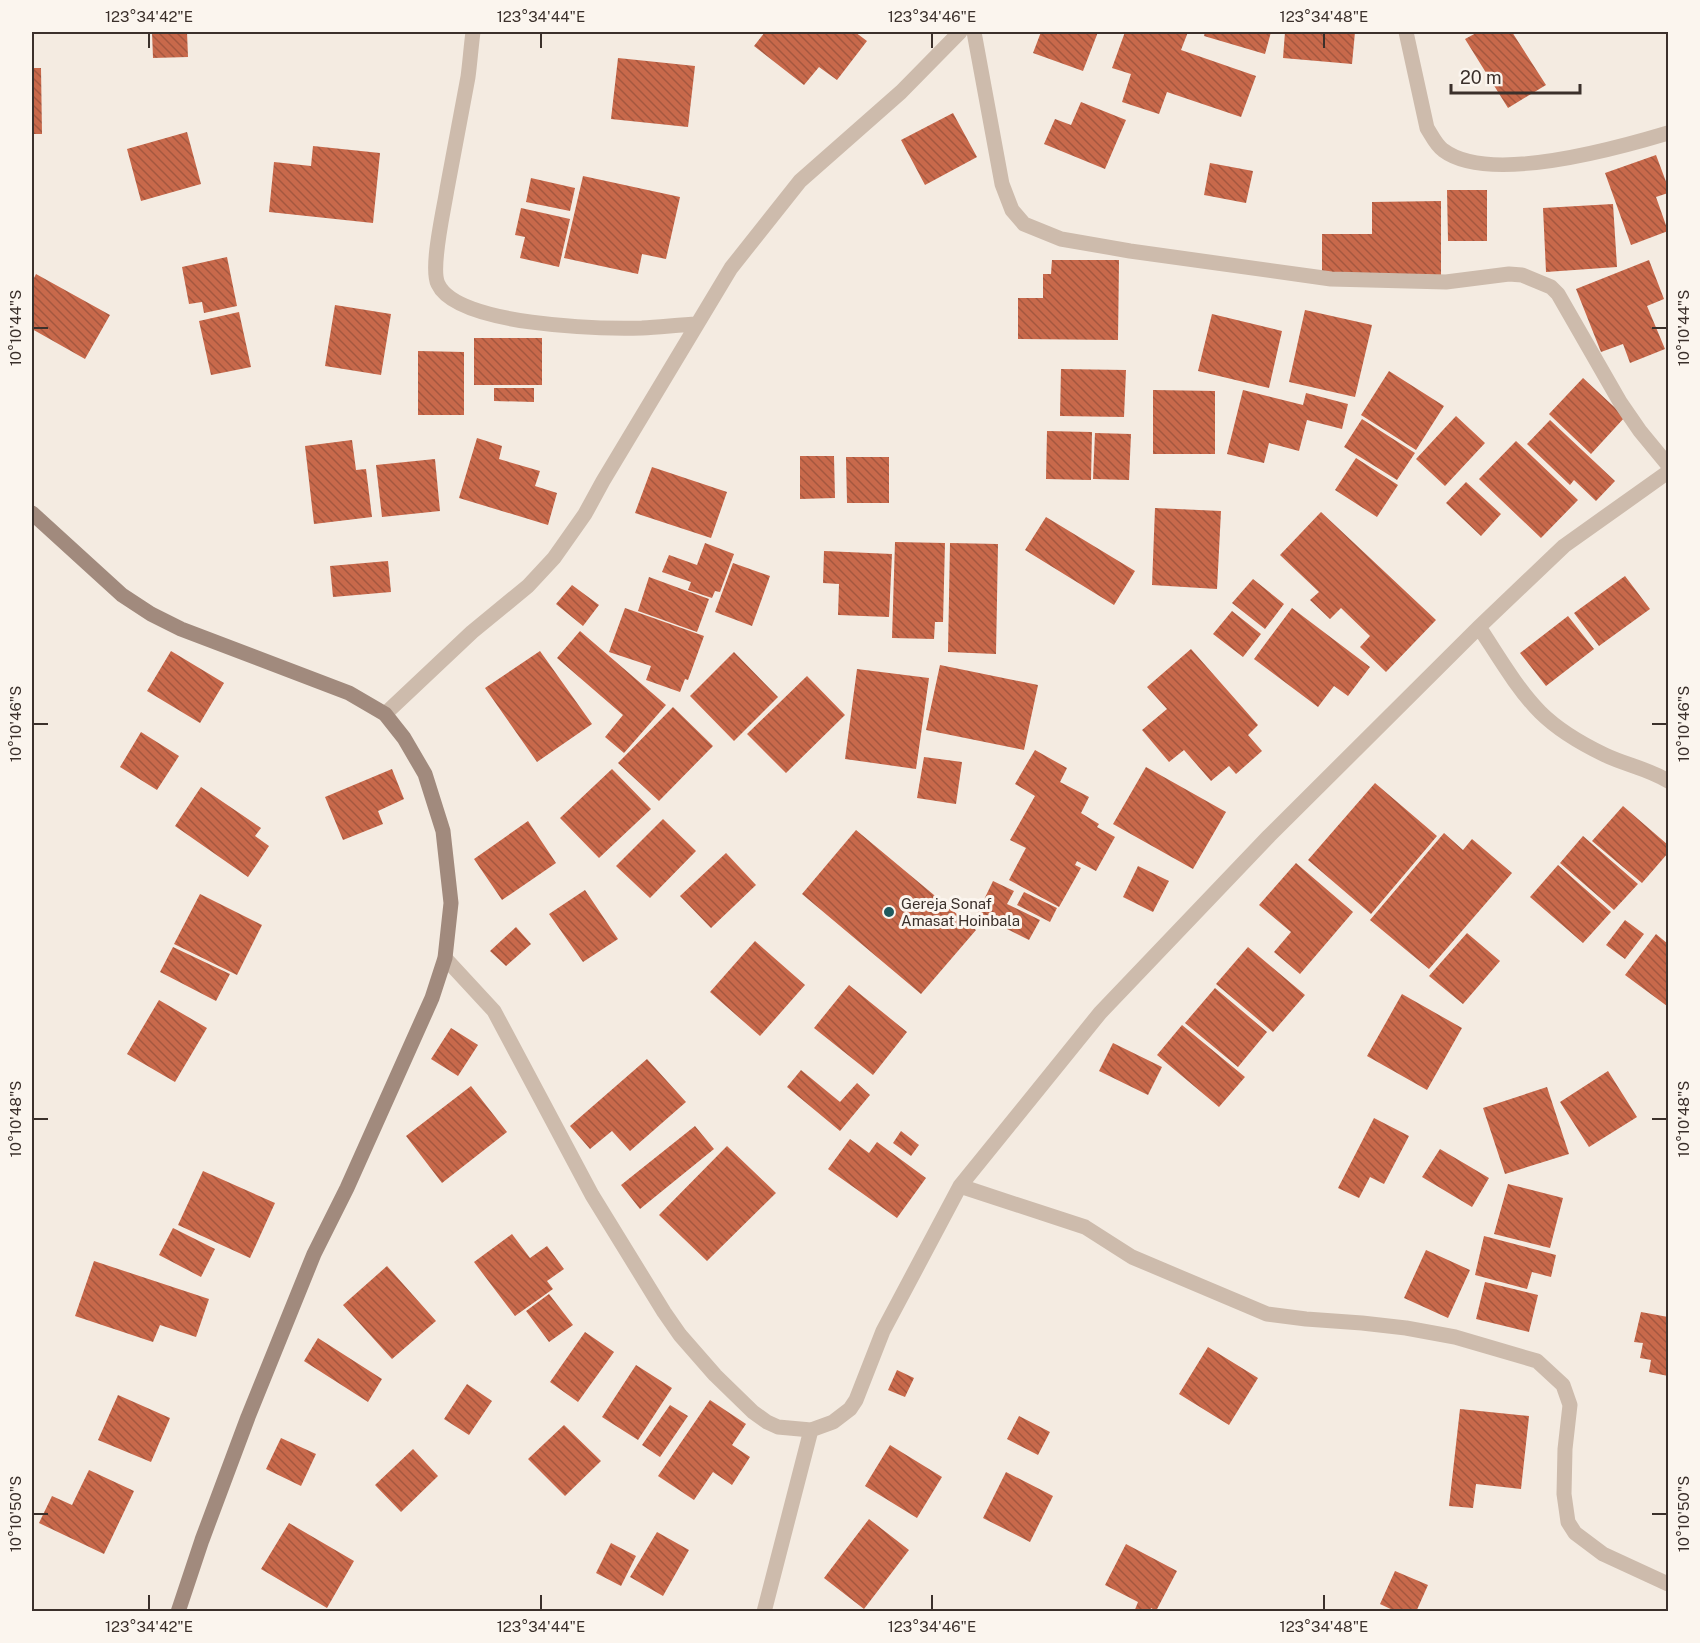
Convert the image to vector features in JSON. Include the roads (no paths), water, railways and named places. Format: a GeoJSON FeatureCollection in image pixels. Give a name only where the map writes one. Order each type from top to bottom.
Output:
{"type":"FeatureCollection","features":[{"type":"Feature","properties":{"kind":"street"},"geometry":{"type":"LineString","coordinates":[[473,32],[468,73],[439,235],[435,274],[437,284],[443,292],[455,301],[480,312],[535,323],[590,328],[644,328],[697,324]]}},
{"type":"Feature","properties":{"kind":"street"},"geometry":{"type":"LineString","coordinates":[[385,714],[472,632],[528,586],[554,558],[585,514],[731,268],[800,181],[901,92],[960,32]]}},
{"type":"Feature","properties":{"kind":"street"},"geometry":{"type":"LineString","coordinates":[[974,32],[1002,184],[1012,210],[1024,224],[1061,239],[1142,253],[1331,279],[1446,282],[1509,274],[1522,275],[1551,287],[1558,294],[1620,402],[1668,465]]}},
{"type":"Feature","properties":{"kind":"street"},"geometry":{"type":"LineString","coordinates":[[1406,32],[1427,128],[1443,150],[1456,157],[1477,163],[1522,164],[1566,159],[1668,133]]}},
{"type":"Feature","properties":{"kind":"street"},"geometry":{"type":"LineString","coordinates":[[445,958],[494,1011],[592,1195],[680,1335],[715,1375],[753,1412],[767,1422],[778,1427],[811,1430],[833,1422],[850,1409],[856,1400],[883,1331],[960,1186],[1100,1013],[1269,836],[1479,627],[1564,546],[1668,472]]}},
{"type":"Feature","properties":{"kind":"street"},"geometry":{"type":"LineString","coordinates":[[32,513],[122,595],[151,614],[181,629],[349,693],[385,714],[404,738],[425,774],[443,831],[452,903],[445,958],[432,999],[347,1188],[314,1254],[248,1417],[178,1611]]}},
{"type":"Feature","properties":{"kind":"street"},"geometry":{"type":"LineString","coordinates":[[1479,627],[1540,712],[1567,735],[1606,756],[1646,770],[1668,781]]}},
{"type":"Feature","properties":{"kind":"street"},"geometry":{"type":"LineString","coordinates":[[960,1186],[1085,1227],[1132,1257],[1267,1314],[1406,1328],[1455,1337],[1537,1361],[1563,1385],[1570,1405],[1564,1461],[1564,1494],[1568,1522],[1575,1533],[1603,1554],[1668,1584]]}},
{"type":"Feature","properties":{"kind":"street"},"geometry":{"type":"LineString","coordinates":[[764,1611],[811,1430]]}},
{"type":"Feature","properties":{"kind":"place","name":"Gereja Sonaf Amasat Hoinbala"},"geometry":{"type":"Point","coordinates":[889,912]}}]}
